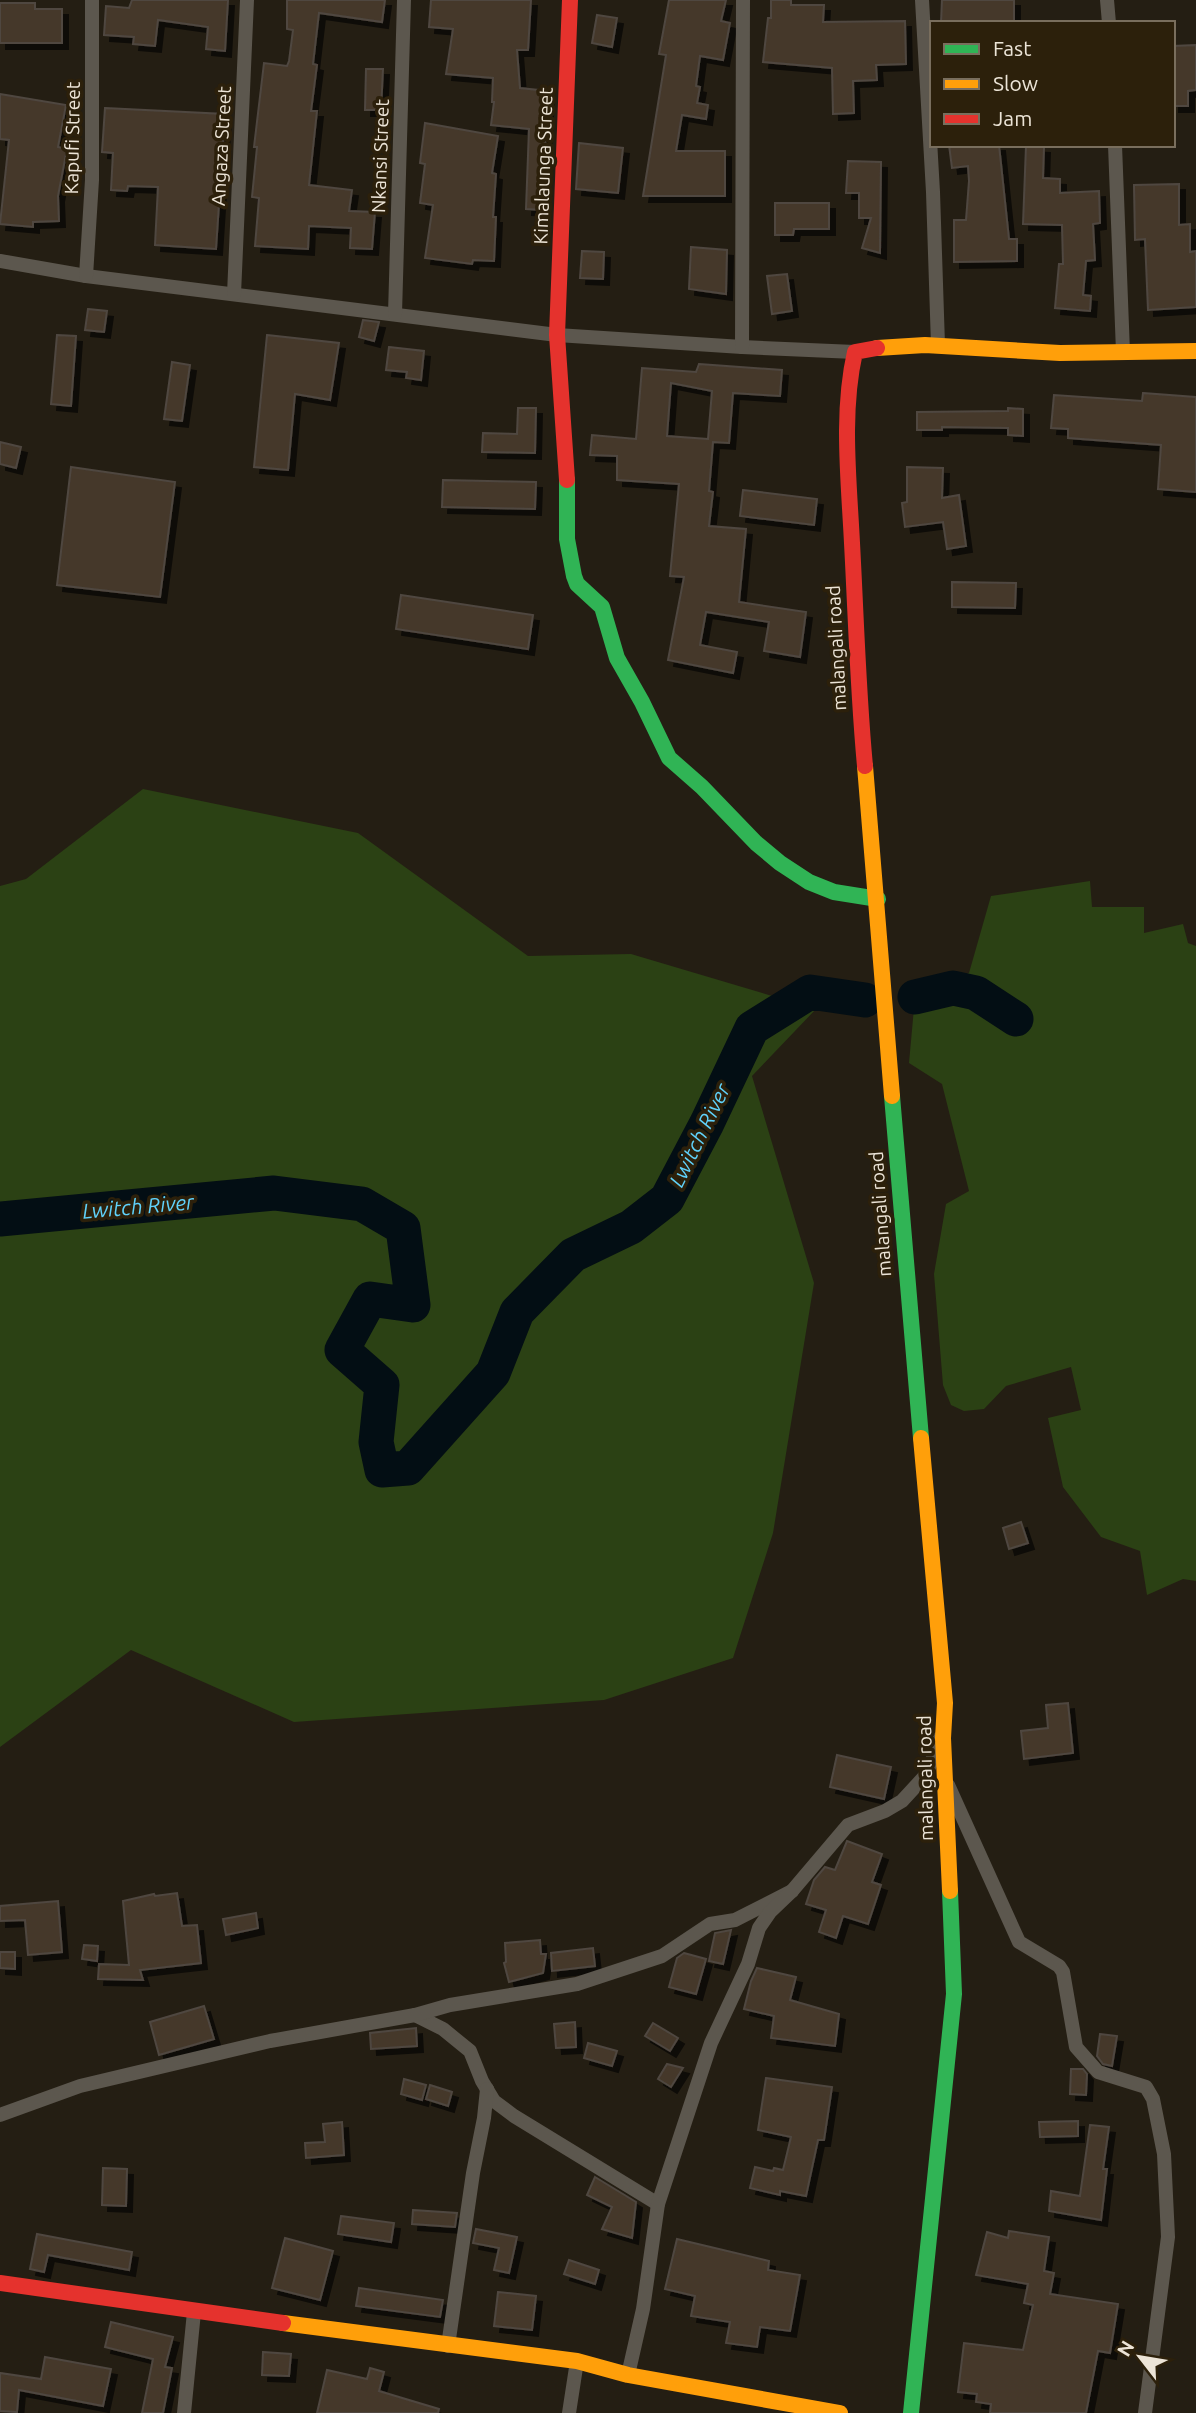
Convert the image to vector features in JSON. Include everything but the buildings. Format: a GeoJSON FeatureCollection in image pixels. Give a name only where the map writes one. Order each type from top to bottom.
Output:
{"type":"FeatureCollection","features":[{"type":"Feature","properties":{"kind":"street","name":"Kapufi Street"},"geometry":{"type":"LineString","coordinates":[[86,276],[92,180],[92,0]]}},
{"type":"Feature","properties":{"kind":"street","name":"Angaza Street"},"geometry":{"type":"LineString","coordinates":[[234,294],[247,0]]}},
{"type":"Feature","properties":{"kind":"street","name":"Nkansi Street"},"geometry":{"type":"LineString","coordinates":[[395,314],[404,0]]}},
{"type":"Feature","properties":{"kind":"street","name":"Kimalaunga Street"},"geometry":{"type":"LineString","coordinates":[[570,0],[557,335],[567,455],[567,539],[574,576],[577,584],[602,607],[617,657],[668,758],[780,863],[809,882],[834,892],[877,899]]}},
{"type":"Feature","properties":{"kind":"street"},"geometry":{"type":"LineString","coordinates":[[742,347],[743,0]]}},
{"type":"Feature","properties":{"kind":"street"},"geometry":{"type":"LineString","coordinates":[[922,0],[930,140]]}},
{"type":"Feature","properties":{"kind":"street"},"geometry":{"type":"LineString","coordinates":[[1107,0],[1109,21]]}},
{"type":"Feature","properties":{"kind":"street"},"geometry":{"type":"LineString","coordinates":[[930,147],[938,345]]}},
{"type":"Feature","properties":{"kind":"street"},"geometry":{"type":"LineString","coordinates":[[1115,147],[1123,352]]}},
{"type":"Feature","properties":{"kind":"street"},"geometry":{"type":"LineString","coordinates":[[0,261],[86,276],[557,335],[855,352],[876,347],[938,345],[1044,352],[1196,351]]}},
{"type":"Feature","properties":{"kind":"street","name":"malangali road"},"geometry":{"type":"LineString","coordinates":[[855,352],[850,373],[850,504],[861,724],[903,1245],[945,1703],[945,1777],[954,1994],[911,2413]]}},
{"type":"Feature","properties":{"kind":"street"},"geometry":{"type":"LineString","coordinates":[[628,2375],[643,2309],[658,2204],[711,2043],[748,1964],[759,1928],[770,1912],[792,1891],[849,1825],[886,1811],[902,1801],[925,1776],[936,1751],[945,1703]]}},
{"type":"Feature","properties":{"kind":"street"},"geometry":{"type":"LineString","coordinates":[[945,1777],[1019,1942],[1059,1966],[1063,1972],[1076,2047],[1098,2072],[1146,2087],[1153,2099],[1164,2154],[1168,2237],[1145,2413]]}},
{"type":"Feature","properties":{"kind":"street"},"geometry":{"type":"LineString","coordinates":[[0,2115],[109,2078],[270,2041],[415,2015],[450,2005],[577,1984],[662,1956],[710,1924],[736,1920],[792,1891]]}},
{"type":"Feature","properties":{"kind":"street"},"geometry":{"type":"LineString","coordinates":[[415,2015],[426,2018],[443,2029],[470,2051],[494,2101],[513,2116],[658,2204]]}},
{"type":"Feature","properties":{"kind":"street"},"geometry":{"type":"LineString","coordinates":[[448,2346],[487,2089]]}},
{"type":"Feature","properties":{"kind":"street"},"geometry":{"type":"LineString","coordinates":[[0,2283],[194,2312],[577,2361],[628,2375],[840,2413]]}},
{"type":"Feature","properties":{"kind":"street"},"geometry":{"type":"LineString","coordinates":[[184,2413],[194,2312]]}},
{"type":"Feature","properties":{"kind":"street"},"geometry":{"type":"LineString","coordinates":[[569,2413],[577,2361]]}},
{"type":"Feature","properties":{"kind":"green space"},"geometry":{"type":"Polygon","coordinates":[[[143,789],[358,833],[528,956],[631,954],[816,1009],[752,1076],[814,1283],[773,1533],[733,1658],[604,1700],[294,1722],[131,1650],[0,1747],[0,886],[26,879],[143,789]]]}},
{"type":"Feature","properties":{"kind":"green space"},"geometry":{"type":"Polygon","coordinates":[[[1090,881],[1092,907],[1144,907],[1144,933],[1183,924],[1188,943],[1196,946],[1196,1581],[1183,1579],[1147,1595],[1140,1551],[1101,1537],[1063,1487],[1048,1418],[1081,1410],[1071,1367],[1006,1386],[984,1409],[964,1411],[951,1405],[943,1385],[934,1274],[946,1204],[969,1191],[942,1084],[909,1063],[915,997],[969,973],[991,896],[1090,881]]]}},
{"type":"Feature","properties":{"kind":"waterway"},"geometry":{"type":"LineString","coordinates":[[915,997],[953,988],[976,993],[1016,1019]]}},
{"type":"Feature","properties":{"kind":"waterway","name":"Lwitch River"},"geometry":{"type":"LineString","coordinates":[[0,1219],[274,1193],[362,1204],[403,1228],[413,1305],[370,1299],[342,1350],[382,1385],[376,1442],[382,1470],[408,1468],[493,1373],[517,1312],[573,1255],[631,1227],[667,1199],[752,1028],[810,992],[865,1000]]}},
{"type":"Feature","properties":{"kind":"traffic: fast"},"geometry":{"type":"LineString","coordinates":[[567,480],[567,539],[574,576],[577,584],[602,607],[617,658],[669,758],[780,863],[809,882],[834,892],[878,899]]}},
{"type":"Feature","properties":{"kind":"traffic: fast"},"geometry":{"type":"LineString","coordinates":[[892,1096],[921,1438]]}},
{"type":"Feature","properties":{"kind":"traffic: fast"},"geometry":{"type":"LineString","coordinates":[[911,2413],[954,1994],[950,1891]]}},
{"type":"Feature","properties":{"kind":"traffic: slow"},"geometry":{"type":"LineString","coordinates":[[877,348],[925,345],[1060,353],[1196,351]]}},
{"type":"Feature","properties":{"kind":"traffic: slow"},"geometry":{"type":"LineString","coordinates":[[865,766],[892,1096]]}},
{"type":"Feature","properties":{"kind":"traffic: slow"},"geometry":{"type":"LineString","coordinates":[[921,1438],[945,1703],[943,1738],[950,1891]]}},
{"type":"Feature","properties":{"kind":"traffic: slow"},"geometry":{"type":"LineString","coordinates":[[283,2323],[577,2361],[628,2375],[840,2413]]}},
{"type":"Feature","properties":{"kind":"traffic: jam"},"geometry":{"type":"LineString","coordinates":[[567,480],[557,335],[570,0]]}},
{"type":"Feature","properties":{"kind":"traffic: jam"},"geometry":{"type":"LineString","coordinates":[[865,766],[857,654],[847,423],[855,352],[877,348]]}},
{"type":"Feature","properties":{"kind":"traffic: jam"},"geometry":{"type":"LineString","coordinates":[[0,2283],[283,2323]]}}]}
